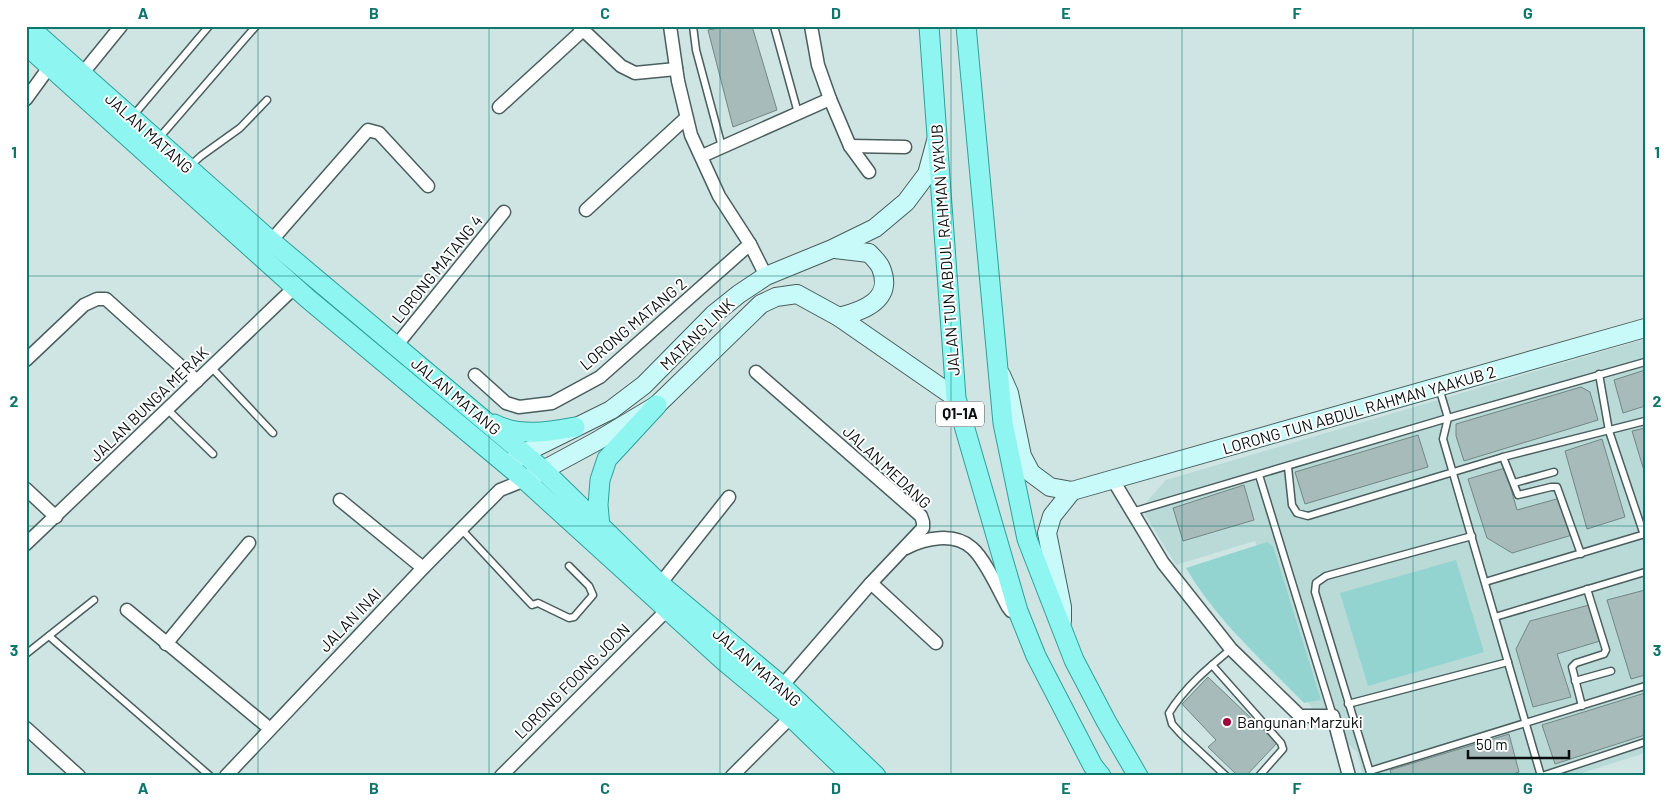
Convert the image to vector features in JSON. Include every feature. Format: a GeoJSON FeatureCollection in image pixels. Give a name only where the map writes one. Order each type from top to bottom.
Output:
{"type":"FeatureCollection","features":[{"type":"Feature","properties":{"kind":"main road","name":"JALAN MATANG"},"geometry":{"type":"LineString","coordinates":[[28,26],[271,241],[524,453],[660,584],[782,686],[876,776]]}},
{"type":"Feature","properties":{"kind":"main road","name":"JALAN TUN ABDUL RAHMAN YA'KUB"},"geometry":{"type":"LineString","coordinates":[[928,26],[956,398],[1004,570],[1018,612],[1036,656],[1093,766],[1101,776]]}},
{"type":"Feature","properties":{"kind":"main road"},"geometry":{"type":"LineString","coordinates":[[966,26],[1005,432],[1027,539],[1078,669],[1138,776]]}},
{"type":"Feature","properties":{"kind":"main road","name":"JALAN MATANG"},"geometry":{"type":"LineString","coordinates":[[26,46],[294,288],[525,480],[724,661],[791,717],[852,776]]}},
{"type":"Feature","properties":{"kind":"main road"},"geometry":{"type":"LineString","coordinates":[[600,527],[598,505],[600,480],[607,459],[657,406]]}},
{"type":"Feature","properties":{"kind":"main road"},"geometry":{"type":"LineString","coordinates":[[480,416],[502,428],[523,432],[546,432],[575,427]]}},
{"type":"Feature","properties":{"kind":"street"},"geometry":{"type":"LineString","coordinates":[[82,74],[120,26]]}},
{"type":"Feature","properties":{"kind":"street"},"geometry":{"type":"LineString","coordinates":[[670,26],[676,69],[691,135],[720,196],[750,244],[766,276]]}},
{"type":"Feature","properties":{"kind":"street"},"geometry":{"type":"LineString","coordinates":[[810,26],[818,65],[830,99],[850,146],[869,172]]}},
{"type":"Feature","properties":{"kind":"street"},"geometry":{"type":"LineString","coordinates":[[499,107],[581,28],[621,66],[635,73],[676,69]]}},
{"type":"Feature","properties":{"kind":"street"},"geometry":{"type":"LineString","coordinates":[[26,99],[50,66]]}},
{"type":"Feature","properties":{"kind":"street"},"geometry":{"type":"LineString","coordinates":[[702,156],[830,99]]}},
{"type":"Feature","properties":{"kind":"street"},"geometry":{"type":"LineString","coordinates":[[586,210],[686,118]]}},
{"type":"Feature","properties":{"kind":"street"},"geometry":{"type":"LineString","coordinates":[[271,241],[368,130],[379,133],[428,186]]}},
{"type":"Feature","properties":{"kind":"street","name":"MATANG LINK"},"geometry":{"type":"LineString","coordinates":[[508,466],[524,453],[611,410],[644,385],[714,314],[766,276],[832,249],[875,228],[906,202],[927,174],[937,137]]}},
{"type":"Feature","properties":{"kind":"street"},"geometry":{"type":"LineString","coordinates":[[850,146],[905,147]]}},
{"type":"Feature","properties":{"kind":"street","name":"LORONG MATANG 4"},"geometry":{"type":"LineString","coordinates":[[396,346],[504,212]]}},
{"type":"Feature","properties":{"kind":"street","name":"LORONG MATANG 2"},"geometry":{"type":"LineString","coordinates":[[475,375],[506,403],[519,407],[552,403],[600,378],[750,244]]}},
{"type":"Feature","properties":{"kind":"street"},"geometry":{"type":"LineString","coordinates":[[832,249],[869,252],[881,268],[883,280],[882,293],[877,302],[854,313],[839,317]]}},
{"type":"Feature","properties":{"kind":"street","name":"JALAN BUNGA MERAK"},"geometry":{"type":"LineString","coordinates":[[26,544],[294,288]]}},
{"type":"Feature","properties":{"kind":"street","name":"MATANG LINK"},"geometry":{"type":"LineString","coordinates":[[525,480],[657,406],[761,304],[776,297],[797,294],[839,317],[956,398]]}},
{"type":"Feature","properties":{"kind":"street"},"geometry":{"type":"LineString","coordinates":[[26,360],[84,305],[97,299],[106,299],[197,381]]}},
{"type":"Feature","properties":{"kind":"street","name":"LORONG TUN ABDUL RAHMAN YAAKUB 2"},"geometry":{"type":"LineString","coordinates":[[1072,492],[1645,328]]}},
{"type":"Feature","properties":{"kind":"street"},"geometry":{"type":"LineString","coordinates":[[997,364],[1009,393],[1022,456],[1031,473],[1050,487],[1072,492],[1052,516],[1047,533],[1062,607],[1062,632]]}},
{"type":"Feature","properties":{"kind":"street","name":"JALAN MEDANG"},"geometry":{"type":"LineString","coordinates":[[756,372],[921,516],[923,522],[922,528],[897,553],[782,686]]}},
{"type":"Feature","properties":{"kind":"street"},"geometry":{"type":"LineString","coordinates":[[500,490],[508,466]]}},
{"type":"Feature","properties":{"kind":"street"},"geometry":{"type":"LineString","coordinates":[[500,490],[525,480]]}},
{"type":"Feature","properties":{"kind":"street"},"geometry":{"type":"LineString","coordinates":[[1113,480],[1163,563],[1231,649],[1300,716],[1333,716],[1349,776]]}},
{"type":"Feature","properties":{"kind":"street"},"geometry":{"type":"LineString","coordinates":[[26,489],[56,517]]}},
{"type":"Feature","properties":{"kind":"street","name":"JALAN INAI"},"geometry":{"type":"LineString","coordinates":[[226,776],[423,568],[500,490]]}},
{"type":"Feature","properties":{"kind":"street"},"geometry":{"type":"LineString","coordinates":[[660,584],[729,497]]}},
{"type":"Feature","properties":{"kind":"street"},"geometry":{"type":"LineString","coordinates":[[340,500],[423,568]]}},
{"type":"Feature","properties":{"kind":"street"},"geometry":{"type":"LineString","coordinates":[[897,553],[920,541],[951,539],[965,543],[980,557],[1008,608],[1011,611],[1018,612]]}},
{"type":"Feature","properties":{"kind":"street"},"geometry":{"type":"LineString","coordinates":[[166,644],[249,543]]}},
{"type":"Feature","properties":{"kind":"street"},"geometry":{"type":"LineString","coordinates":[[871,583],[936,644]]}},
{"type":"Feature","properties":{"kind":"street"},"geometry":{"type":"LineString","coordinates":[[127,610],[270,728]]}},
{"type":"Feature","properties":{"kind":"street","name":"LORONG FOONG JOON"},"geometry":{"type":"LineString","coordinates":[[501,776],[667,610]]}},
{"type":"Feature","properties":{"kind":"street"},"geometry":{"type":"LineString","coordinates":[[732,776],[791,717]]}},
{"type":"Feature","properties":{"kind":"street"},"geometry":{"type":"LineString","coordinates":[[28,734],[79,776]]}},
{"type":"Feature","properties":{"kind":"lane"},"geometry":{"type":"LineString","coordinates":[[132,118],[210,26]]}},
{"type":"Feature","properties":{"kind":"lane"},"geometry":{"type":"LineString","coordinates":[[157,141],[256,26]]}},
{"type":"Feature","properties":{"kind":"lane"},"geometry":{"type":"LineString","coordinates":[[693,26],[696,50],[722,147]]}},
{"type":"Feature","properties":{"kind":"lane"},"geometry":{"type":"LineString","coordinates":[[774,26],[798,113]]}},
{"type":"Feature","properties":{"kind":"lane"},"geometry":{"type":"LineString","coordinates":[[188,168],[201,156],[240,128],[268,100]]}},
{"type":"Feature","properties":{"kind":"lane"},"geometry":{"type":"LineString","coordinates":[[1132,512],[1448,418],[1645,362]]}},
{"type":"Feature","properties":{"kind":"lane"},"geometry":{"type":"LineString","coordinates":[[211,367],[273,433]]}},
{"type":"Feature","properties":{"kind":"lane"},"geometry":{"type":"LineString","coordinates":[[1485,582],[1644,534],[1609,431],[1599,374]]}},
{"type":"Feature","properties":{"kind":"lane"},"geometry":{"type":"LineString","coordinates":[[1439,387],[1448,418],[1443,439],[1524,723],[1541,776],[1645,742]]}},
{"type":"Feature","properties":{"kind":"lane"},"geometry":{"type":"LineString","coordinates":[[167,409],[213,454]]}},
{"type":"Feature","properties":{"kind":"lane"},"geometry":{"type":"LineString","coordinates":[[1288,467],[1292,505],[1297,512],[1308,516],[1503,457],[1645,422]]}},
{"type":"Feature","properties":{"kind":"lane"},"geometry":{"type":"LineString","coordinates":[[1503,457],[1518,496],[1557,487],[1581,554]]}},
{"type":"Feature","properties":{"kind":"lane"},"geometry":{"type":"LineString","coordinates":[[1514,483],[1554,472]]}},
{"type":"Feature","properties":{"kind":"lane"},"geometry":{"type":"LineString","coordinates":[[1259,475],[1333,716]]}},
{"type":"Feature","properties":{"kind":"lane"},"geometry":{"type":"LineString","coordinates":[[462,530],[532,605],[538,603],[569,618],[574,617],[593,595],[589,586],[569,566]]}},
{"type":"Feature","properties":{"kind":"lane"},"geometry":{"type":"LineString","coordinates":[[1472,536],[1326,576],[1316,583],[1315,592],[1348,704],[1371,773],[1645,686]]}},
{"type":"Feature","properties":{"kind":"lane"},"geometry":{"type":"LineString","coordinates":[[1495,617],[1645,572]]}},
{"type":"Feature","properties":{"kind":"lane"},"geometry":{"type":"LineString","coordinates":[[1582,706],[1572,668],[1576,663],[1604,654],[1606,650],[1588,589]]}},
{"type":"Feature","properties":{"kind":"lane"},"geometry":{"type":"LineString","coordinates":[[26,654],[94,600]]}},
{"type":"Feature","properties":{"kind":"lane"},"geometry":{"type":"LineString","coordinates":[[49,636],[210,776]]}},
{"type":"Feature","properties":{"kind":"lane"},"geometry":{"type":"LineString","coordinates":[[1226,776],[1172,724],[1170,713],[1179,697],[1231,649]]}},
{"type":"Feature","properties":{"kind":"lane"},"geometry":{"type":"LineString","coordinates":[[1348,704],[1508,662]]}},
{"type":"Feature","properties":{"kind":"lane"},"geometry":{"type":"LineString","coordinates":[[1212,665],[1281,743],[1283,749],[1259,776]]}},
{"type":"Feature","properties":{"kind":"lane"},"geometry":{"type":"LineString","coordinates":[[1575,681],[1611,671]]}},
{"type":"Feature","properties":{"kind":"shaded area"},"geometry":{"type":"Polygon","coordinates":[[[1645,339],[1645,753],[1573,776],[1363,776],[1357,752],[1316,715],[1305,697],[1255,541],[1176,565],[1141,508],[1166,480],[1645,339]]]}},
{"type":"Feature","properties":{"kind":"shaded area"},"geometry":{"type":"Polygon","coordinates":[[[1267,542],[1273,546],[1321,700],[1304,703],[1257,656],[1211,605],[1186,568],[1267,542]]]}},
{"type":"Feature","properties":{"kind":"shaded area"},"geometry":{"type":"Polygon","coordinates":[[[1456,560],[1484,652],[1368,686],[1340,593],[1456,560]]]}},
{"type":"Feature","properties":{"kind":"building"},"geometry":{"type":"Polygon","coordinates":[[[731,26],[752,26],[777,110],[733,127],[708,30],[731,26]]]}},
{"type":"Feature","properties":{"kind":"building"},"geometry":{"type":"Polygon","coordinates":[[[1645,370],[1645,406],[1623,413],[1614,380],[1645,370]]]}},
{"type":"Feature","properties":{"kind":"building"},"geometry":{"type":"Polygon","coordinates":[[[1581,387],[1590,392],[1598,420],[1464,461],[1456,436],[1456,424],[1581,387]]]}},
{"type":"Feature","properties":{"kind":"building"},"geometry":{"type":"Polygon","coordinates":[[[1645,428],[1645,474],[1632,431],[1645,428]]]}},
{"type":"Feature","properties":{"kind":"building"},"geometry":{"type":"Polygon","coordinates":[[[1418,435],[1428,467],[1305,504],[1295,472],[1418,435]]]}},
{"type":"Feature","properties":{"kind":"building"},"geometry":{"type":"Polygon","coordinates":[[[1602,439],[1625,517],[1587,529],[1565,451],[1602,439]]]}},
{"type":"Feature","properties":{"kind":"building"},"geometry":{"type":"Polygon","coordinates":[[[1505,468],[1517,510],[1560,498],[1572,535],[1512,553],[1487,538],[1468,479],[1505,468]]]}},
{"type":"Feature","properties":{"kind":"building"},"geometry":{"type":"Polygon","coordinates":[[[1244,485],[1254,520],[1183,541],[1173,508],[1244,485]]]}},
{"type":"Feature","properties":{"kind":"building"},"geometry":{"type":"Polygon","coordinates":[[[1645,590],[1645,675],[1631,679],[1607,600],[1645,590]]]}},
{"type":"Feature","properties":{"kind":"building"},"geometry":{"type":"Polygon","coordinates":[[[1589,605],[1600,641],[1557,654],[1571,697],[1533,707],[1516,649],[1530,621],[1589,605]]]}},
{"type":"Feature","properties":{"kind":"building","name":"Bangunan Marzuki"},"geometry":{"type":"Polygon","coordinates":[[[1208,677],[1277,743],[1246,776],[1238,776],[1208,747],[1216,740],[1182,704],[1208,677]]]}},
{"type":"Feature","properties":{"kind":"building"},"geometry":{"type":"Polygon","coordinates":[[[1645,693],[1645,735],[1555,764],[1542,725],[1645,693]]]}},
{"type":"Feature","properties":{"kind":"building"},"geometry":{"type":"Polygon","coordinates":[[[1509,734],[1519,772],[1506,776],[1392,776],[1390,770],[1509,734]]]}},
{"type":"Feature","properties":{"kind":"place","name":"Bangunan Marzuki"},"geometry":{"type":"Point","coordinates":[1227,722]}}]}
